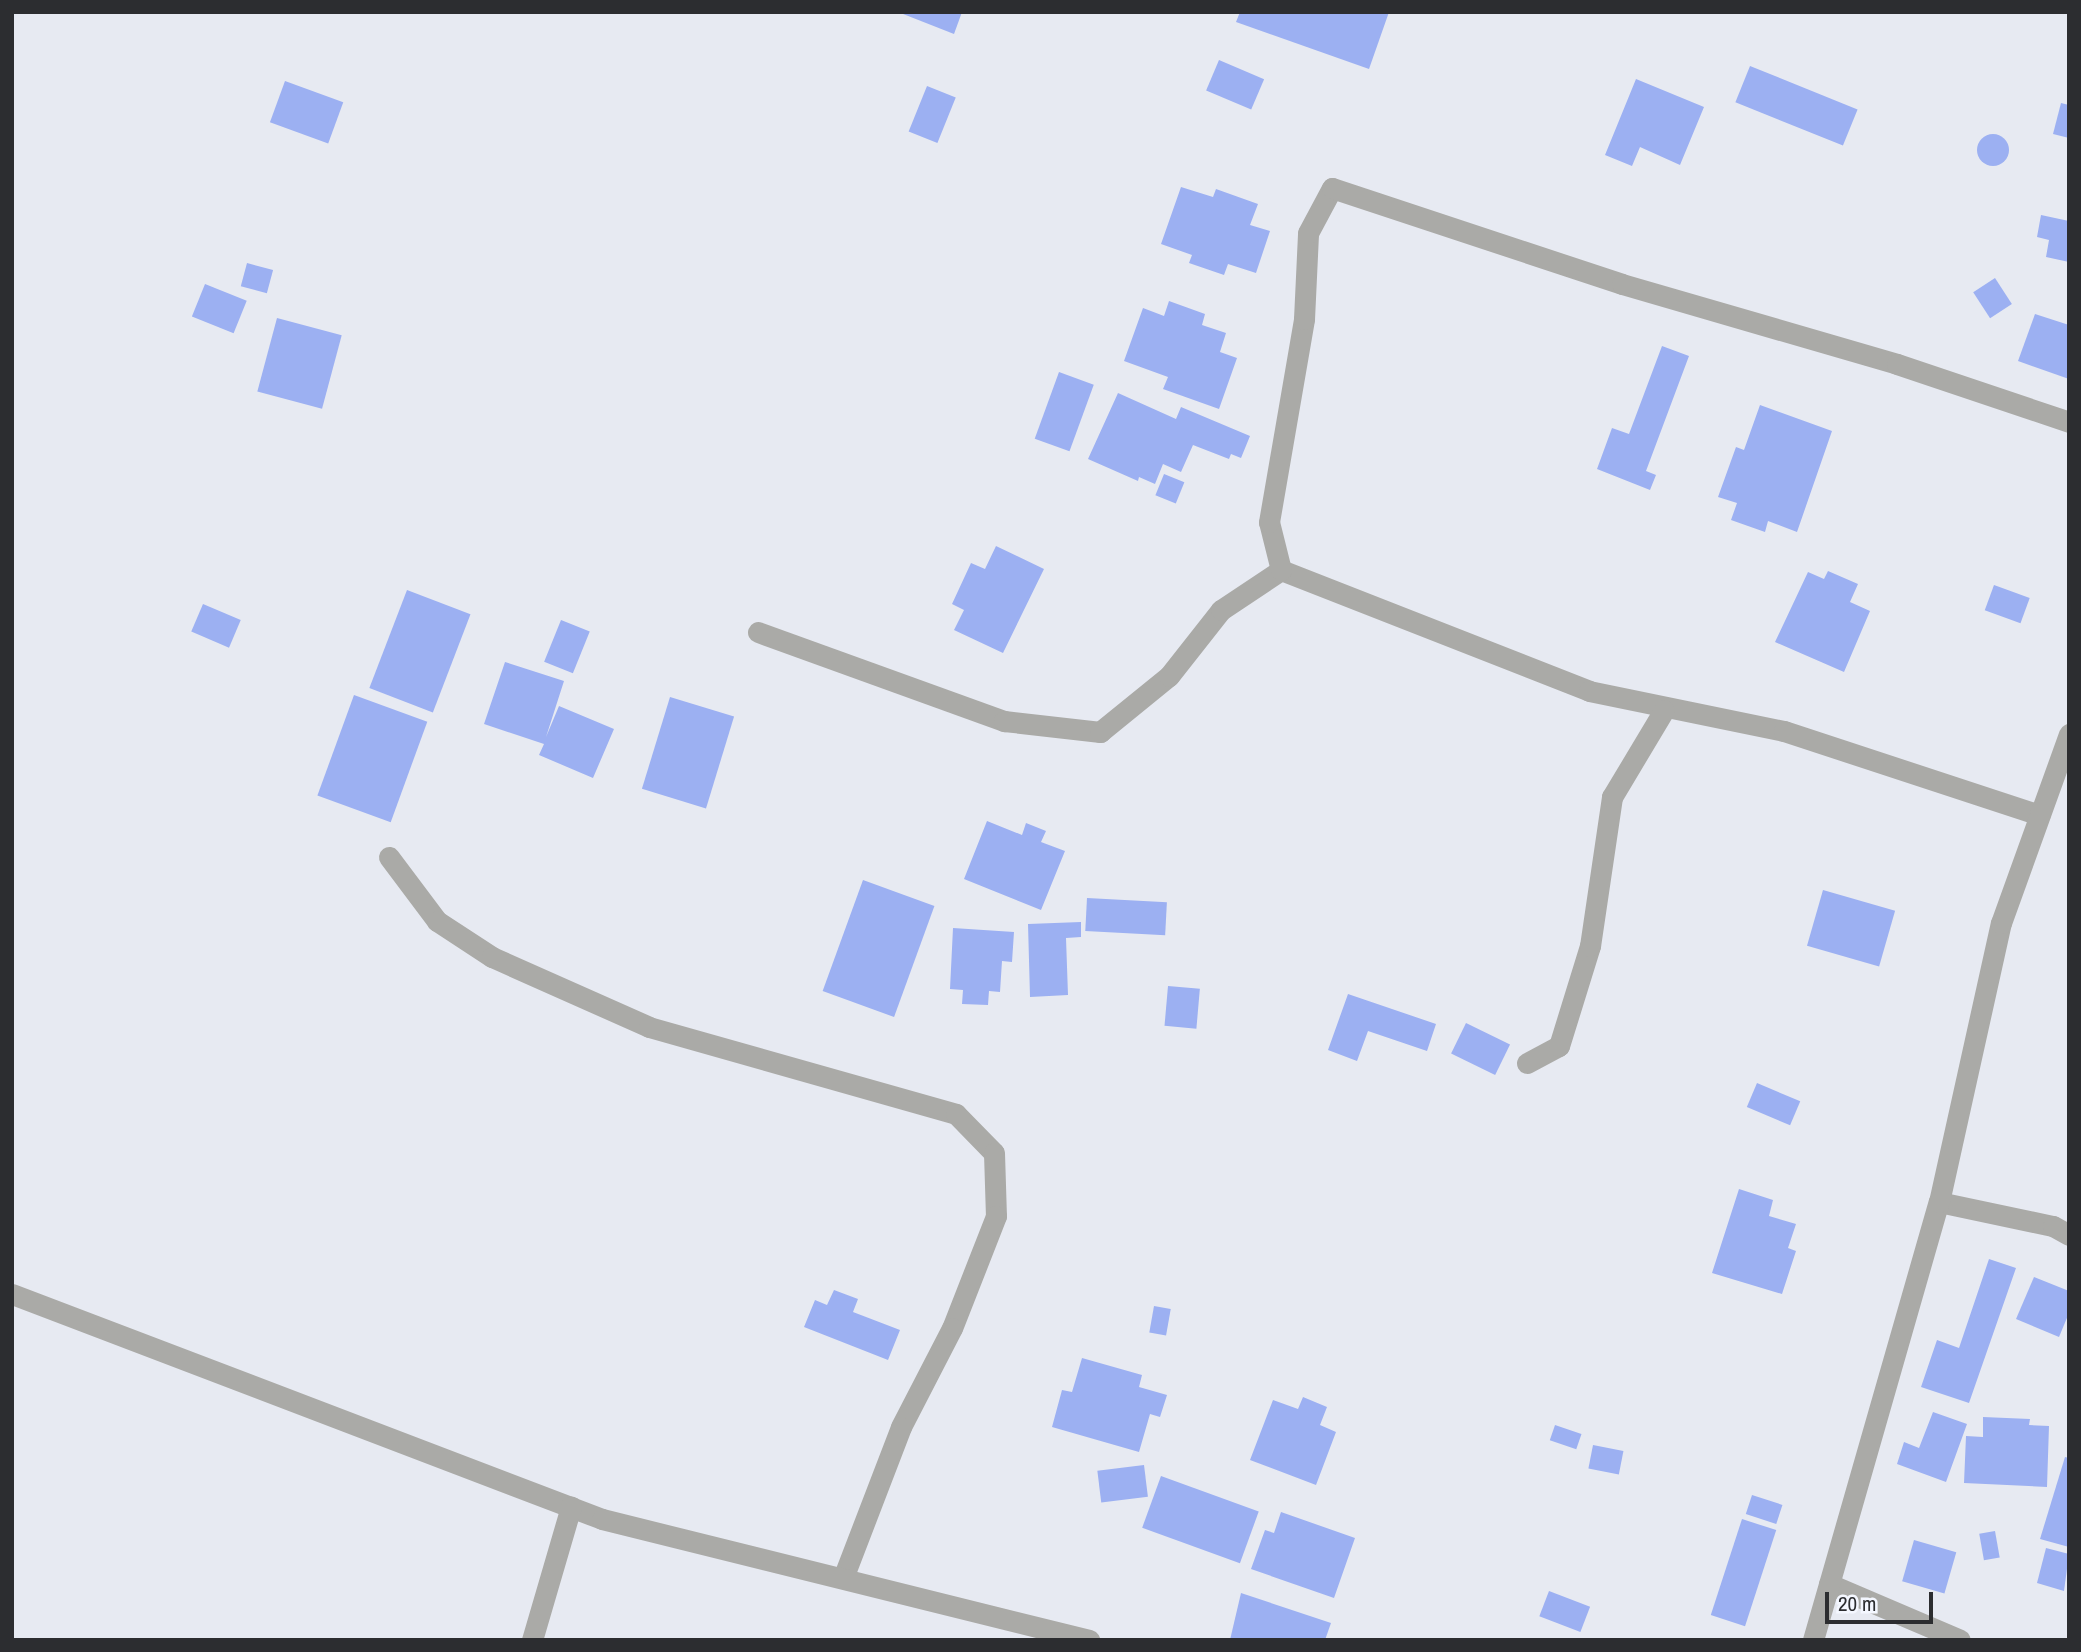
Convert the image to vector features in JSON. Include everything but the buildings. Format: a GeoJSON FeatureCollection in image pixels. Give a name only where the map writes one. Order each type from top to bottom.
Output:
{"type":"FeatureCollection","features":[{"type":"Feature","properties":{"kind":"street"},"geometry":{"type":"LineString","coordinates":[[1281,570],[1269,522],[1304,319],[1307,233],[1332,188],[1622,284],[1897,365],[2069,422]]}},
{"type":"Feature","properties":{"kind":"street"},"geometry":{"type":"LineString","coordinates":[[758,632],[1004,721],[1100,732],[1169,676],[1222,610],[1281,570]]}},
{"type":"Feature","properties":{"kind":"street"},"geometry":{"type":"LineString","coordinates":[[1281,570],[1589,691],[1664,709],[1784,731],[2040,815]]}},
{"type":"Feature","properties":{"kind":"street"},"geometry":{"type":"LineString","coordinates":[[1527,1063],[1559,1046],[1590,946],[1612,797],[1664,709]]}},
{"type":"Feature","properties":{"kind":"street"},"geometry":{"type":"LineString","coordinates":[[1813,1640],[1940,1202],[2001,923],[2069,734]]}},
{"type":"Feature","properties":{"kind":"street"},"geometry":{"type":"LineString","coordinates":[[389,857],[438,921],[492,957],[649,1027],[956,1114],[994,1153],[996,1216],[952,1328],[901,1427],[843,1578]]}},
{"type":"Feature","properties":{"kind":"street"},"geometry":{"type":"LineString","coordinates":[[1940,1202],[2053,1226],[2069,1235]]}},
{"type":"Feature","properties":{"kind":"street"},"geometry":{"type":"LineString","coordinates":[[12,1294],[602,1519],[1089,1640]]}},
{"type":"Feature","properties":{"kind":"street"},"geometry":{"type":"LineString","coordinates":[[532,1640],[570,1507]]}},
{"type":"Feature","properties":{"kind":"street"},"geometry":{"type":"LineString","coordinates":[[1829,1584],[1961,1640]]}}]}
